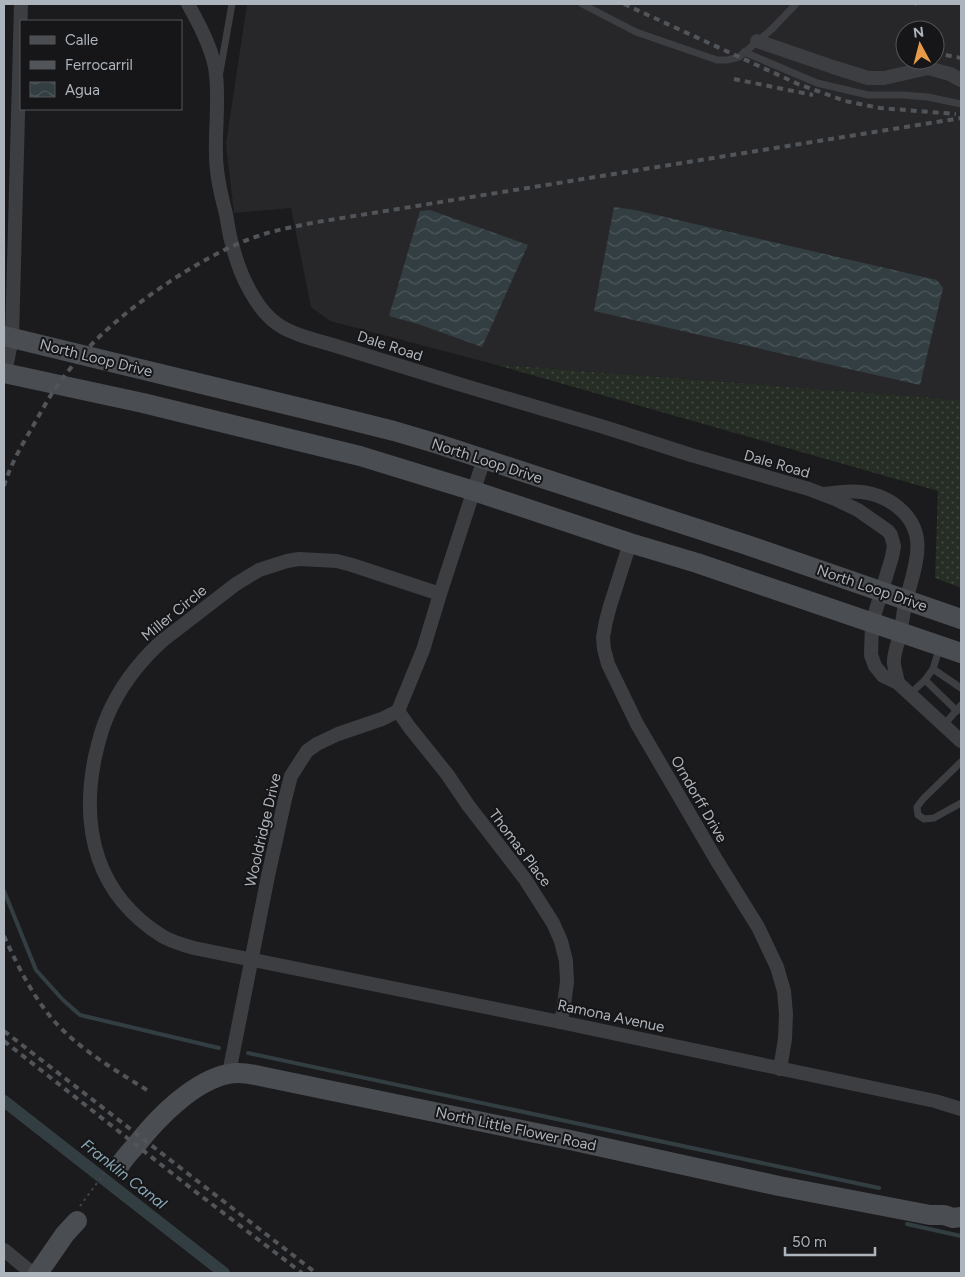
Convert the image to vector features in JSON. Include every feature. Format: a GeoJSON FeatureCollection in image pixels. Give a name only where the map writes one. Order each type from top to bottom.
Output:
{"type":"FeatureCollection","features":[{"type":"Feature","properties":{"kind":"main road","name":"North Loop Drive"},"geometry":{"type":"LineString","coordinates":[[8,337],[394,431],[747,545],[961,619]]}},
{"type":"Feature","properties":{"kind":"main road"},"geometry":{"type":"LineString","coordinates":[[4,373],[143,403],[360,456],[697,563],[961,653]]}},
{"type":"Feature","properties":{"kind":"main road"},"geometry":{"type":"LineString","coordinates":[[222,422],[230,391]]}},
{"type":"Feature","properties":{"kind":"main road","name":"North Little Flower Road"},"geometry":{"type":"LineString","coordinates":[[113,1168],[172,1106],[192,1090],[217,1077],[229,1073],[241,1073],[283,1080],[570,1140],[779,1186],[930,1215],[953,1216],[961,1204]]}},
{"type":"Feature","properties":{"kind":"main road"},"geometry":{"type":"LineString","coordinates":[[38,1273],[65,1234],[77,1221]]}},
{"type":"Feature","properties":{"kind":"street"},"geometry":{"type":"LineString","coordinates":[[20,20],[21,4]]}},
{"type":"Feature","properties":{"kind":"street","name":"Dale Road"},"geometry":{"type":"LineString","coordinates":[[188,4],[203,32],[211,51],[215,68],[218,112],[216,156],[220,191],[232,247],[240,269],[256,301],[271,319],[283,327],[315,340],[821,494],[858,510],[882,526],[891,535],[894,546],[872,623],[871,655],[875,666],[883,676],[898,683],[961,741]]}},
{"type":"Feature","properties":{"kind":"street"},"geometry":{"type":"LineString","coordinates":[[4,373],[8,337],[20,30]]}},
{"type":"Feature","properties":{"kind":"street"},"geometry":{"type":"LineString","coordinates":[[758,41],[868,78],[884,78],[928,68],[950,74],[961,80]]}},
{"type":"Feature","properties":{"kind":"street"},"geometry":{"type":"LineString","coordinates":[[398,711],[424,650],[440,594],[484,459]]}},
{"type":"Feature","properties":{"kind":"street","name":"Dale Road"},"geometry":{"type":"LineString","coordinates":[[821,494],[846,492],[873,494],[893,503],[905,513],[914,528],[918,545],[917,558],[906,600],[894,664],[898,683]]}},
{"type":"Feature","properties":{"kind":"street","name":"Orndorff Drive"},"geometry":{"type":"LineString","coordinates":[[630,543],[610,606],[603,637],[608,664],[637,724],[716,861],[758,927],[777,966],[784,991],[786,1014],[780,1068]]}},
{"type":"Feature","properties":{"kind":"street","name":"Miller Circle"},"geometry":{"type":"LineString","coordinates":[[252,959],[194,948],[163,937],[134,915],[116,894],[103,871],[90,823],[91,777],[99,739],[107,716],[128,679],[152,650],[236,584],[259,570],[299,559],[337,561],[440,594]]}},
{"type":"Feature","properties":{"kind":"street","name":"Wooldridge Drive"},"geometry":{"type":"LineString","coordinates":[[229,1073],[268,876],[291,776],[308,751],[324,740],[382,719],[398,711]]}},
{"type":"Feature","properties":{"kind":"street","name":"Thomas Place"},"geometry":{"type":"LineString","coordinates":[[398,711],[524,879],[553,923],[561,941],[566,960],[567,982],[560,1022]]}},
{"type":"Feature","properties":{"kind":"street","name":"Ramona Avenue"},"geometry":{"type":"LineString","coordinates":[[252,959],[936,1101],[961,1109]]}},
{"type":"Feature","properties":{"kind":"street"},"geometry":{"type":"LineString","coordinates":[[4,1250],[32,1273]]}},
{"type":"Feature","properties":{"kind":"lane"},"geometry":{"type":"LineString","coordinates":[[217,88],[232,4]]}},
{"type":"Feature","properties":{"kind":"lane"},"geometry":{"type":"LineString","coordinates":[[582,4],[636,32],[717,60],[739,57],[772,29],[796,4]]}},
{"type":"Feature","properties":{"kind":"lane"},"geometry":{"type":"LineString","coordinates":[[744,52],[816,83],[868,95],[928,97],[961,104]]}},
{"type":"Feature","properties":{"kind":"lane"},"geometry":{"type":"LineString","coordinates":[[910,694],[934,669],[940,646]]}},
{"type":"Feature","properties":{"kind":"lane"},"geometry":{"type":"LineString","coordinates":[[934,669],[961,688]]}},
{"type":"Feature","properties":{"kind":"lane"},"geometry":{"type":"LineString","coordinates":[[925,680],[959,708],[944,725]]}},
{"type":"Feature","properties":{"kind":"lane"},"geometry":{"type":"LineString","coordinates":[[961,762],[923,799],[917,807],[918,815],[924,820],[934,818],[961,803]]}},
{"type":"Feature","properties":{"kind":"path"},"geometry":{"type":"LineString","coordinates":[[90,1193],[97,1183],[113,1168]]}},
{"type":"Feature","properties":{"kind":"shaded area"},"geometry":{"type":"Polygon","coordinates":[[[247,4],[961,4],[961,400],[493,364],[330,321],[311,307],[291,208],[234,213],[226,144],[247,4]]]}},
{"type":"Feature","properties":{"kind":"shaded area"},"geometry":{"type":"Polygon","coordinates":[[[493,364],[961,400],[961,588],[935,578],[938,491],[493,364]]]}},
{"type":"Feature","properties":{"kind":"water"},"geometry":{"type":"Polygon","coordinates":[[[614,207],[635,210],[937,280],[943,288],[920,385],[594,311],[614,207]]]}},
{"type":"Feature","properties":{"kind":"water"},"geometry":{"type":"Polygon","coordinates":[[[430,210],[528,245],[482,347],[418,324],[389,316],[420,211],[430,210]]]}},
{"type":"Feature","properties":{"kind":"waterway"},"geometry":{"type":"LineString","coordinates":[[4,891],[36,970],[63,1000],[80,1015],[219,1048]]}},
{"type":"Feature","properties":{"kind":"waterway"},"geometry":{"type":"LineString","coordinates":[[248,1053],[879,1188]]}},
{"type":"Feature","properties":{"kind":"waterway","name":"Franklin Canal"},"geometry":{"type":"LineString","coordinates":[[4,1101],[224,1273]]}},
{"type":"Feature","properties":{"kind":"waterway"},"geometry":{"type":"LineString","coordinates":[[907,1224],[961,1236]]}},
{"type":"Feature","properties":{"kind":"railway"},"geometry":{"type":"LineString","coordinates":[[624,4],[798,84],[845,101],[880,108],[956,114]]}},
{"type":"Feature","properties":{"kind":"railway"},"geometry":{"type":"LineString","coordinates":[[945,55],[961,58]]}},
{"type":"Feature","properties":{"kind":"railway"},"geometry":{"type":"LineString","coordinates":[[734,79],[813,95]]}},
{"type":"Feature","properties":{"kind":"railway"},"geometry":{"type":"LineString","coordinates":[[4,486],[16,456],[56,387],[92,344],[135,306],[183,273],[211,257],[251,239],[275,231],[317,222],[961,118]]}},
{"type":"Feature","properties":{"kind":"railway"},"geometry":{"type":"LineString","coordinates":[[4,936],[37,999],[65,1033],[92,1054],[150,1092]]}},
{"type":"Feature","properties":{"kind":"railway"},"geometry":{"type":"LineString","coordinates":[[4,1031],[316,1273]]}},
{"type":"Feature","properties":{"kind":"railway"},"geometry":{"type":"LineString","coordinates":[[4,1041],[302,1273]]}}]}
